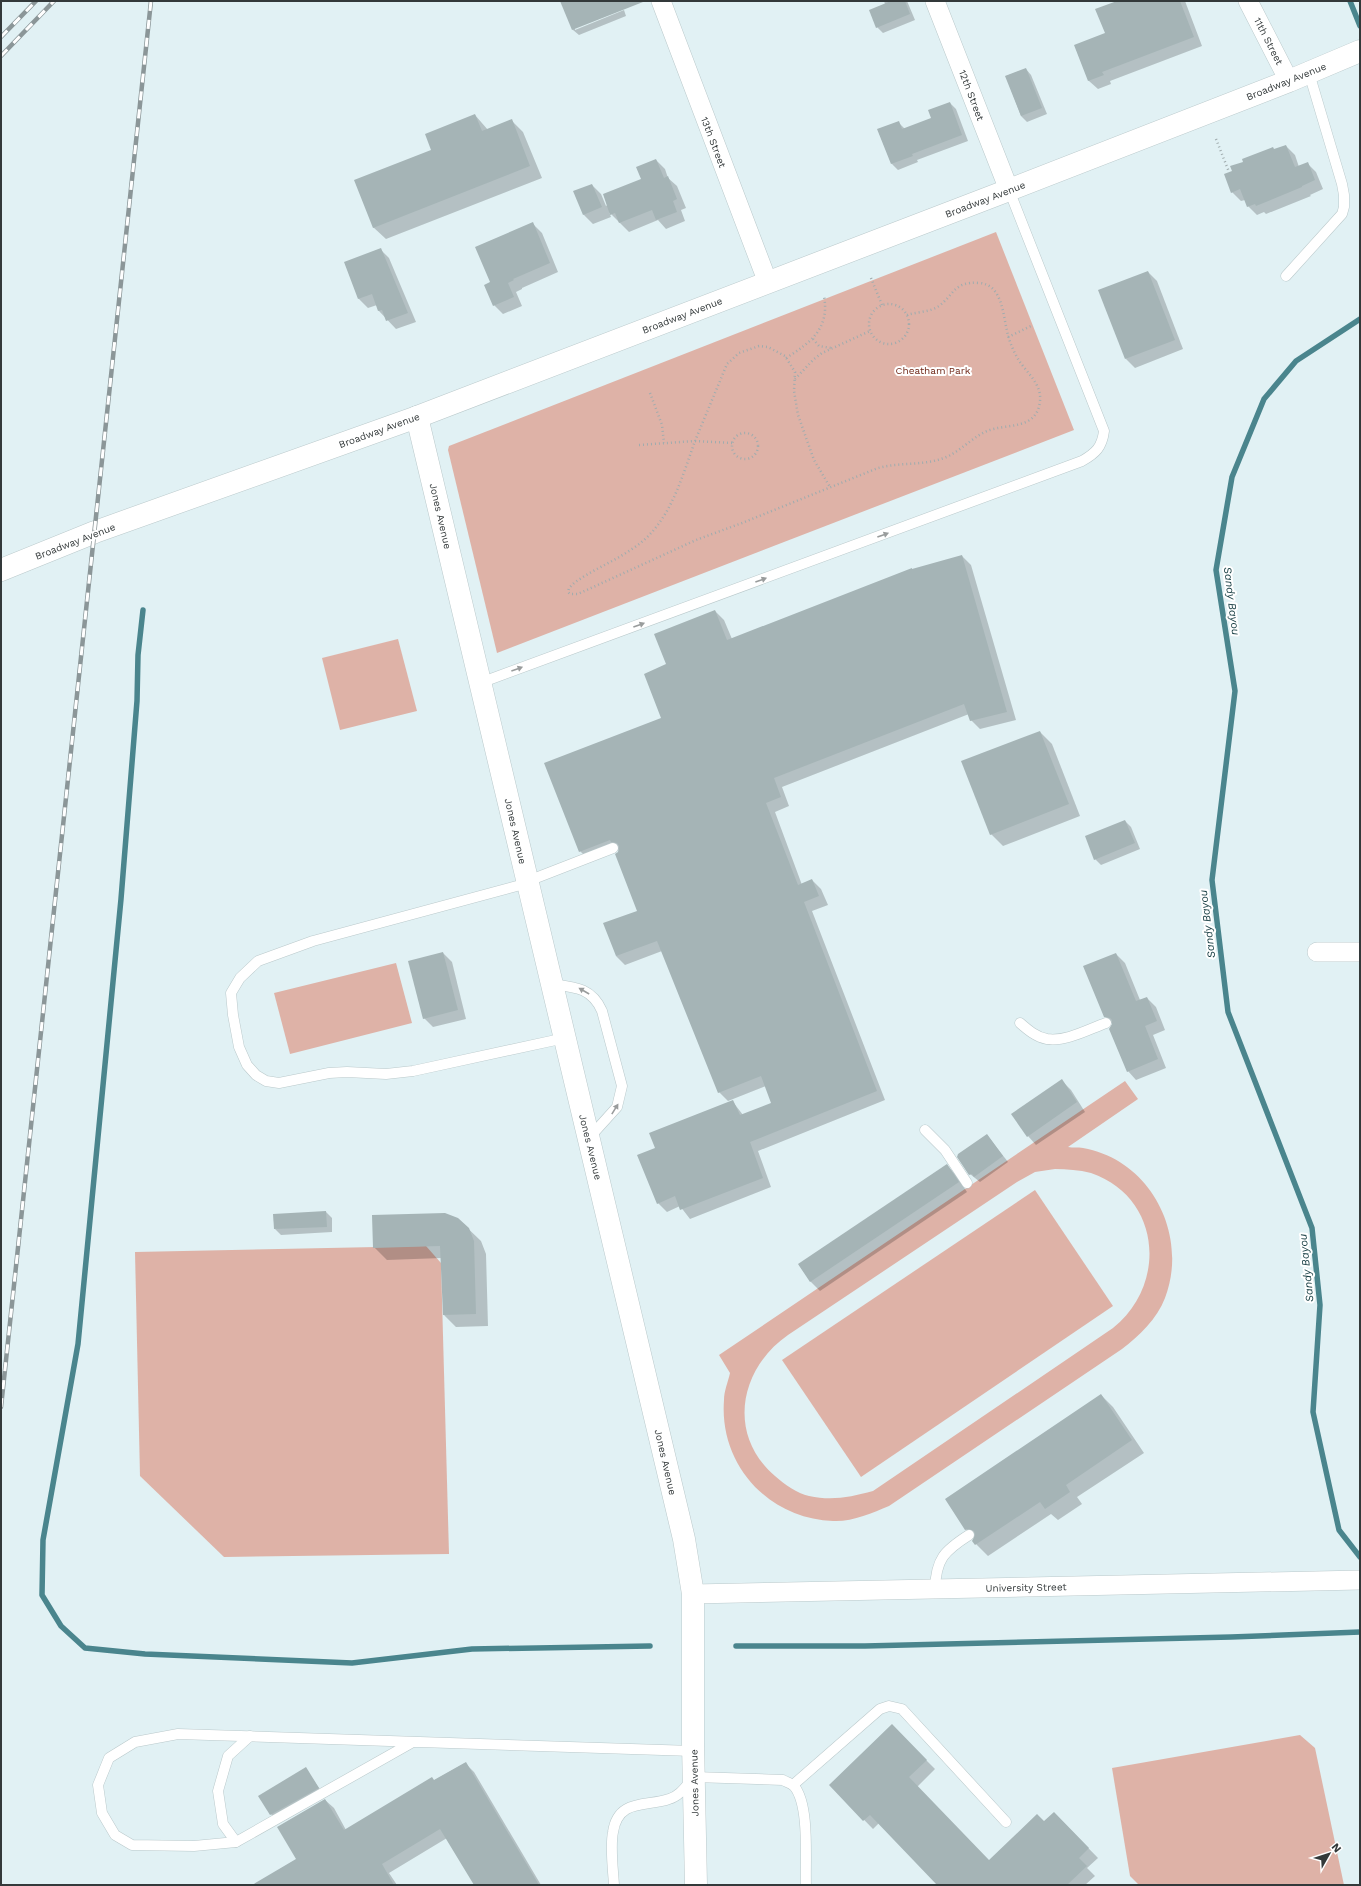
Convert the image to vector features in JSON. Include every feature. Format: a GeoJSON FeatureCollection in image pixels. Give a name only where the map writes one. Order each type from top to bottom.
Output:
{"type":"FeatureCollection","features":[{"type":"Feature","properties":{"kind":"street","name":"13th Street"},"geometry":{"type":"LineString","coordinates":[[661,1],[768,282]]}},
{"type":"Feature","properties":{"kind":"street","name":"12th Street"},"geometry":{"type":"LineString","coordinates":[[935,1],[1009,190]]}},
{"type":"Feature","properties":{"kind":"street","name":"11th Street"},"geometry":{"type":"LineString","coordinates":[[1248,1],[1306,74]]}},
{"type":"Feature","properties":{"kind":"street","name":"Broadway Avenue"},"geometry":{"type":"LineString","coordinates":[[1,570],[95,532],[417,417],[1009,190],[1306,74],[1360,51]]}},
{"type":"Feature","properties":{"kind":"street","name":"Jones Avenue"},"geometry":{"type":"LineString","coordinates":[[417,417],[683,1532],[693,1594],[693,1751],[696,1885]]}},
{"type":"Feature","properties":{"kind":"street"},"geometry":{"type":"LineString","coordinates":[[1317,952],[1360,952]]}},
{"type":"Feature","properties":{"kind":"street","name":"University Street"},"geometry":{"type":"LineString","coordinates":[[693,1594],[1360,1580]]}},
{"type":"Feature","properties":{"kind":"lane"},"geometry":{"type":"LineString","coordinates":[[1286,276],[1342,214],[1344,207],[1342,184],[1306,74]]}},
{"type":"Feature","properties":{"kind":"lane"},"geometry":{"type":"LineString","coordinates":[[480,682],[1075,464],[1095,453],[1103,443],[1104,431],[1009,190]]}},
{"type":"Feature","properties":{"kind":"lane"},"geometry":{"type":"LineString","coordinates":[[565,1038],[413,1071],[386,1074],[347,1072],[329,1073],[279,1083],[266,1081],[256,1075],[247,1065],[239,1047],[233,1015],[232,993],[240,978],[258,961],[313,941],[528,882],[613,848]]}},
{"type":"Feature","properties":{"kind":"lane"},"geometry":{"type":"LineString","coordinates":[[552,984],[577,987],[588,993],[598,1002],[602,1011],[622,1086],[617,1107],[589,1138]]}},
{"type":"Feature","properties":{"kind":"lane"},"geometry":{"type":"LineString","coordinates":[[1020,1023],[1034,1034],[1047,1039],[1063,1038],[1106,1023]]}},
{"type":"Feature","properties":{"kind":"lane"},"geometry":{"type":"LineString","coordinates":[[925,1130],[945,1150],[967,1183]]}},
{"type":"Feature","properties":{"kind":"lane"},"geometry":{"type":"LineString","coordinates":[[936,1589],[936,1572],[939,1561],[948,1551],[969,1535]]}},
{"type":"Feature","properties":{"kind":"lane"},"geometry":{"type":"LineString","coordinates":[[793,1785],[880,1708],[889,1706],[902,1709],[1006,1822]]}},
{"type":"Feature","properties":{"kind":"lane"},"geometry":{"type":"LineString","coordinates":[[413,1742],[236,1842],[194,1846],[132,1845],[115,1835],[102,1812],[98,1785],[109,1758],[135,1742],[178,1734],[693,1751]]}},
{"type":"Feature","properties":{"kind":"lane"},"geometry":{"type":"LineString","coordinates":[[236,1842],[223,1824],[218,1791],[228,1756],[250,1736]]}},
{"type":"Feature","properties":{"kind":"lane"},"geometry":{"type":"LineString","coordinates":[[614,1885],[613,1832],[618,1818],[628,1808],[639,1803],[669,1799],[680,1794],[694,1777],[783,1780],[793,1785],[800,1796],[804,1810],[806,1885]]}},
{"type":"Feature","properties":{"kind":"path"},"geometry":{"type":"LineString","coordinates":[[1216,139],[1229,172]]}},
{"type":"Feature","properties":{"kind":"path"},"geometry":{"type":"LineString","coordinates":[[870,278],[882,305]]}},
{"type":"Feature","properties":{"kind":"path"},"geometry":{"type":"LineString","coordinates":[[830,487],[814,460],[805,437],[798,415],[794,391],[795,372],[786,358],[779,352],[768,347],[759,346],[739,353],[732,357],[724,370],[695,441],[678,488],[661,521],[649,535],[634,548],[574,583],[569,588],[568,592],[570,594],[578,594],[696,540],[830,487],[878,468],[893,464],[926,463],[944,458],[958,451],[988,430],[1022,424],[1031,419],[1037,410],[1040,401],[1039,390],[1019,360],[1008,337],[1001,303],[996,293],[989,286],[980,282],[959,286],[950,293],[939,306],[907,315]]}},
{"type":"Feature","properties":{"kind":"path"},"geometry":{"type":"LineString","coordinates":[[786,358],[814,339],[824,317],[826,307],[824,296]]}},
{"type":"Feature","properties":{"kind":"path"},"geometry":{"type":"LineString","coordinates":[[891,303],[903,309],[907,315],[909,328],[902,339],[897,342],[891,344],[879,340],[870,331],[870,317],[873,312],[882,305],[891,303]]}},
{"type":"Feature","properties":{"kind":"path"},"geometry":{"type":"LineString","coordinates":[[1008,337],[1033,325]]}},
{"type":"Feature","properties":{"kind":"path"},"geometry":{"type":"LineString","coordinates":[[794,380],[814,359],[833,348],[870,331]]}},
{"type":"Feature","properties":{"kind":"path"},"geometry":{"type":"LineString","coordinates":[[814,339],[819,346],[833,348]]}},
{"type":"Feature","properties":{"kind":"path"},"geometry":{"type":"LineString","coordinates":[[650,393],[662,425],[664,443]]}},
{"type":"Feature","properties":{"kind":"path"},"geometry":{"type":"LineString","coordinates":[[748,433],[755,437],[757,449],[752,456],[744,458],[740,457],[733,451],[732,443],[736,436],[748,433]]}},
{"type":"Feature","properties":{"kind":"path"},"geometry":{"type":"LineString","coordinates":[[639,445],[695,441],[732,443]]}},
{"type":"Feature","properties":{"kind":"green space","name":"Cheatham Park"},"geometry":{"type":"Polygon","coordinates":[[[996,232],[1074,430],[497,653],[448,450],[449,446],[996,232]]]}},
{"type":"Feature","properties":{"kind":"green space"},"geometry":{"type":"Polygon","coordinates":[[[398,639],[417,711],[340,730],[322,658],[398,639]]]}},
{"type":"Feature","properties":{"kind":"green space"},"geometry":{"type":"Polygon","coordinates":[[[396,963],[412,1023],[290,1054],[274,993],[396,963]]]}},
{"type":"Feature","properties":{"kind":"green space"},"geometry":{"type":"Polygon","coordinates":[[[1125,1081],[1138,1099],[1068,1147],[1083,1148],[1107,1155],[1128,1168],[1145,1184],[1158,1204],[1168,1226],[1172,1250],[1171,1274],[1162,1306],[1141,1333],[1122,1349],[889,1506],[855,1519],[833,1521],[810,1518],[788,1510],[769,1499],[753,1484],[739,1466],[730,1446],[725,1424],[724,1400],[730,1373],[719,1355],[1125,1081]],[[1055,1169],[1035,1172],[1017,1182],[788,1335],[771,1349],[759,1366],[750,1384],[745,1403],[745,1422],[750,1441],[760,1460],[775,1476],[796,1491],[809,1496],[841,1498],[873,1491],[1113,1328],[1131,1310],[1143,1289],[1149,1266],[1149,1243],[1143,1221],[1132,1201],[1114,1185],[1091,1173],[1078,1170],[1055,1169]]]}},
{"type":"Feature","properties":{"kind":"green space"},"geometry":{"type":"Polygon","coordinates":[[[1035,1190],[1113,1306],[861,1477],[782,1360],[1035,1190]]]}},
{"type":"Feature","properties":{"kind":"green space"},"geometry":{"type":"Polygon","coordinates":[[[426,1246],[441,1263],[449,1554],[224,1557],[140,1476],[135,1252],[426,1246]]]}},
{"type":"Feature","properties":{"kind":"green space"},"geometry":{"type":"Polygon","coordinates":[[[1300,1735],[1315,1748],[1344,1885],[1139,1885],[1130,1876],[1112,1768],[1300,1735]]]}},
{"type":"Feature","properties":{"kind":"building"},"geometry":{"type":"Polygon","coordinates":[[[560,1],[643,1],[643,2],[572,30],[560,1]]]}},
{"type":"Feature","properties":{"kind":"building"},"geometry":{"type":"Polygon","coordinates":[[[891,1],[905,1],[910,14],[876,28],[869,10],[891,1]]]}},
{"type":"Feature","properties":{"kind":"building"},"geometry":{"type":"Polygon","coordinates":[[[1117,1],[1180,1],[1194,37],[1102,72],[1104,75],[1088,81],[1074,45],[1105,33],[1095,9],[1117,1]]]}},
{"type":"Feature","properties":{"kind":"building"},"geometry":{"type":"Polygon","coordinates":[[[1026,68],[1042,108],[1021,116],[1005,76],[1026,68]]]}},
{"type":"Feature","properties":{"kind":"building"},"geometry":{"type":"Polygon","coordinates":[[[950,102],[962,135],[912,154],[913,156],[891,164],[877,129],[899,121],[902,129],[931,118],[928,110],[950,102]]]}},
{"type":"Feature","properties":{"kind":"building"},"geometry":{"type":"Polygon","coordinates":[[[475,114],[482,131],[512,119],[530,166],[373,228],[354,180],[431,150],[425,134],[475,114]]]}},
{"type":"Feature","properties":{"kind":"building"},"geometry":{"type":"Polygon","coordinates":[[[1286,145],[1295,167],[1308,162],[1315,180],[1256,206],[1255,204],[1247,207],[1240,189],[1231,193],[1224,174],[1232,171],[1230,166],[1243,162],[1242,159],[1273,147],[1274,149],[1286,145]]]}},
{"type":"Feature","properties":{"kind":"building"},"geometry":{"type":"Polygon","coordinates":[[[656,159],[664,178],[668,176],[677,199],[673,201],[677,212],[656,220],[652,210],[619,223],[615,213],[610,215],[603,194],[641,179],[636,167],[656,159]]]}},
{"type":"Feature","properties":{"kind":"building"},"geometry":{"type":"Polygon","coordinates":[[[592,184],[602,207],[583,215],[573,191],[592,184]]]}},
{"type":"Feature","properties":{"kind":"building"},"geometry":{"type":"Polygon","coordinates":[[[533,222],[550,263],[513,279],[514,280],[508,283],[514,297],[493,306],[484,285],[490,282],[475,247],[533,222]]]}},
{"type":"Feature","properties":{"kind":"building"},"geometry":{"type":"Polygon","coordinates":[[[381,248],[408,313],[386,321],[382,310],[378,311],[372,294],[358,299],[344,262],[381,248]]]}},
{"type":"Feature","properties":{"kind":"building"},"geometry":{"type":"Polygon","coordinates":[[[1148,271],[1175,340],[1125,359],[1098,290],[1148,271]]]}},
{"type":"Feature","properties":{"kind":"building"},"geometry":{"type":"Polygon","coordinates":[[[962,555],[1007,712],[970,721],[964,704],[774,778],[781,797],[766,803],[798,885],[812,879],[819,896],[804,902],[877,1091],[750,1142],[763,1178],[680,1210],[675,1196],[657,1204],[637,1155],[655,1148],[649,1133],[733,1100],[740,1115],[771,1103],[761,1076],[718,1093],[657,941],[616,956],[603,923],[637,911],[615,854],[618,852],[619,846],[617,843],[611,842],[610,840],[579,852],[544,763],[661,718],[644,674],[666,664],[654,634],[715,610],[727,640],[912,568],[962,555]]]}},
{"type":"Feature","properties":{"kind":"building"},"geometry":{"type":"Polygon","coordinates":[[[1040,731],[1069,804],[990,835],[961,761],[1040,731]]]}},
{"type":"Feature","properties":{"kind":"building"},"geometry":{"type":"Polygon","coordinates":[[[1125,820],[1135,843],[1094,860],[1085,836],[1125,820]]]}},
{"type":"Feature","properties":{"kind":"building"},"geometry":{"type":"Polygon","coordinates":[[[443,952],[458,1010],[423,1019],[408,961],[443,952]]]}},
{"type":"Feature","properties":{"kind":"building"},"geometry":{"type":"Polygon","coordinates":[[[1116,953],[1136,1001],[1147,997],[1157,1021],[1145,1026],[1158,1059],[1127,1072],[1109,1029],[1112,1024],[1112,1020],[1104,1017],[1083,966],[1116,953]]]}},
{"type":"Feature","properties":{"kind":"building"},"geometry":{"type":"Polygon","coordinates":[[[1062,1079],[1077,1102],[1027,1137],[1011,1114],[1062,1079]]]}},
{"type":"Feature","properties":{"kind":"building"},"geometry":{"type":"Polygon","coordinates":[[[987,1134],[1003,1156],[974,1177],[972,1174],[969,1175],[957,1157],[958,1154],[987,1134]]]}},
{"type":"Feature","properties":{"kind":"building"},"geometry":{"type":"Polygon","coordinates":[[[947,1164],[959,1182],[810,1282],[798,1264],[947,1164]]]}},
{"type":"Feature","properties":{"kind":"building"},"geometry":{"type":"Polygon","coordinates":[[[326,1211],[327,1227],[274,1229],[273,1214],[326,1211]]]}},
{"type":"Feature","properties":{"kind":"building"},"geometry":{"type":"Polygon","coordinates":[[[445,1213],[458,1218],[469,1228],[474,1241],[476,1314],[443,1315],[440,1246],[373,1248],[372,1215],[445,1213]]]}},
{"type":"Feature","properties":{"kind":"building"},"geometry":{"type":"Polygon","coordinates":[[[1101,1394],[1132,1440],[1066,1485],[1070,1492],[1045,1509],[1040,1502],[975,1545],[972,1541],[975,1535],[974,1531],[969,1529],[965,1530],[945,1499],[1101,1394]]]}},
{"type":"Feature","properties":{"kind":"building"},"geometry":{"type":"Polygon","coordinates":[[[892,1724],[927,1760],[909,1777],[989,1860],[1037,1814],[1044,1821],[1054,1812],[1089,1848],[1079,1858],[1087,1866],[1067,1885],[937,1885],[870,1815],[863,1821],[829,1785],[892,1724]]]}},
{"type":"Feature","properties":{"kind":"building"},"geometry":{"type":"Polygon","coordinates":[[[466,1762],[539,1885],[474,1885],[440,1829],[382,1864],[394,1885],[252,1885],[296,1859],[277,1827],[325,1799],[344,1830],[432,1777],[434,1780],[466,1762]]]}},
{"type":"Feature","properties":{"kind":"building"},"geometry":{"type":"Polygon","coordinates":[[[306,1767],[319,1788],[270,1815],[258,1796],[306,1767]]]}},
{"type":"Feature","properties":{"kind":"waterway","name":"Sandy Bayou"},"geometry":{"type":"LineString","coordinates":[[1350,1],[1360,26]]}},
{"type":"Feature","properties":{"kind":"waterway","name":"Sandy Bayou"},"geometry":{"type":"LineString","coordinates":[[1360,319],[1296,361],[1264,399],[1232,477],[1216,570],[1235,691],[1212,880],[1228,1012],[1312,1228],[1320,1305],[1313,1412],[1339,1530],[1360,1557]]}},
{"type":"Feature","properties":{"kind":"waterway"},"geometry":{"type":"LineString","coordinates":[[143,610],[138,655],[137,701],[121,899],[78,1344],[43,1540],[42,1595],[61,1626],[85,1648],[145,1654],[352,1663],[472,1649],[650,1646]]}},
{"type":"Feature","properties":{"kind":"waterway"},"geometry":{"type":"LineString","coordinates":[[736,1646],[865,1646],[1231,1637],[1360,1632]]}},
{"type":"Feature","properties":{"kind":"railway"},"geometry":{"type":"LineString","coordinates":[[1,37],[36,1]]}},
{"type":"Feature","properties":{"kind":"railway"},"geometry":{"type":"LineString","coordinates":[[1,56],[54,1]]}},
{"type":"Feature","properties":{"kind":"railway"},"geometry":{"type":"LineString","coordinates":[[1,1407],[151,1]]}}]}
